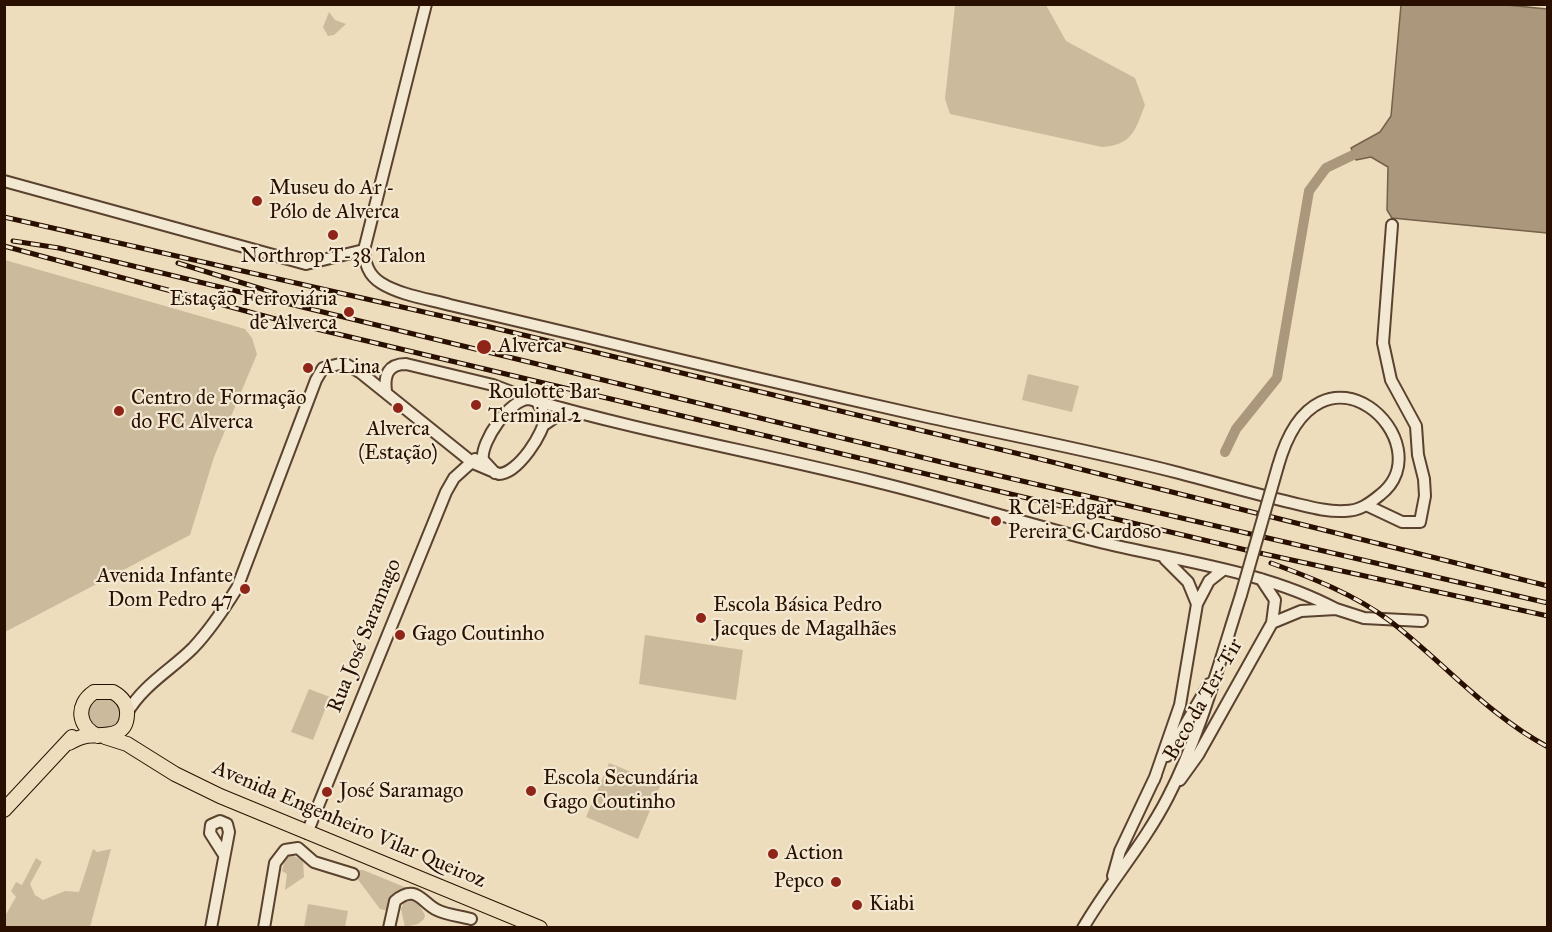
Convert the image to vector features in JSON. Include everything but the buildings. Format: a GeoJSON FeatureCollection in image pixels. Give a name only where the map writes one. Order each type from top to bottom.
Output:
{"type":"FeatureCollection","features":[{"type":"Feature","properties":{"kind":"main road"},"geometry":{"type":"LineString","coordinates":[[5,809],[30,780],[69,742],[81,737],[102,736],[118,732],[127,716],[119,695],[100,690],[84,701],[81,715],[69,742]]}},
{"type":"Feature","properties":{"kind":"main road"},"geometry":{"type":"LineString","coordinates":[[81,715],[86,728],[102,736]]}},
{"type":"Feature","properties":{"kind":"main road","name":"Avenida Engenheiro Vilar Queiroz"},"geometry":{"type":"LineString","coordinates":[[127,716],[132,737],[145,754]]}},
{"type":"Feature","properties":{"kind":"main road","name":"Avenida Engenheiro Vilar Queiroz"},"geometry":{"type":"LineString","coordinates":[[102,736],[145,754],[184,778],[307,833],[540,927]]}},
{"type":"Feature","properties":{"kind":"street"},"geometry":{"type":"LineString","coordinates":[[426,4],[364,250],[368,270],[382,284],[443,303],[776,383],[1158,468],[1321,509],[1347,511],[1366,505],[1390,487],[1397,468],[1397,454],[1395,441],[1386,421],[1377,411],[1356,400],[1345,397],[1330,399],[1303,415],[1287,436],[1278,466],[1242,595],[1216,671],[1205,712],[1167,797],[1132,856],[1112,879],[1083,927]]}},
{"type":"Feature","properties":{"kind":"street"},"geometry":{"type":"LineString","coordinates":[[4,181],[306,264],[364,250]]}},
{"type":"Feature","properties":{"kind":"street"},"geometry":{"type":"LineString","coordinates":[[1366,505],[1402,522],[1419,522],[1425,496],[1416,426],[1390,380],[1383,343],[1392,225]]}},
{"type":"Feature","properties":{"kind":"street"},"geometry":{"type":"LineString","coordinates":[[127,716],[136,697],[194,646],[217,619],[237,588],[316,380],[323,368],[344,363],[386,391],[473,463],[495,473],[504,474],[515,469],[544,425],[557,416],[580,412]]}},
{"type":"Feature","properties":{"kind":"street"},"geometry":{"type":"LineString","coordinates":[[386,391],[384,378],[387,372],[394,366],[406,364],[479,380],[535,401],[879,482],[1019,522],[1261,579],[1304,592],[1336,609],[1364,618],[1422,621]]}},
{"type":"Feature","properties":{"kind":"street","name":"Rua José Saramago"},"geometry":{"type":"LineString","coordinates":[[307,833],[446,492],[454,478],[473,463],[513,404],[524,399],[535,401]]}},
{"type":"Feature","properties":{"kind":"street"},"geometry":{"type":"LineString","coordinates":[[535,401],[544,412],[544,425]]}},
{"type":"Feature","properties":{"kind":"street"},"geometry":{"type":"LineString","coordinates":[[486,443],[483,460],[495,473]]}},
{"type":"Feature","properties":{"kind":"street"},"geometry":{"type":"LineString","coordinates":[[1165,558],[1188,582],[1197,604]]}},
{"type":"Feature","properties":{"kind":"street"},"geometry":{"type":"LineString","coordinates":[[1154,780],[1180,705],[1197,604],[1209,581],[1223,570]]}},
{"type":"Feature","properties":{"kind":"street"},"geometry":{"type":"LineString","coordinates":[[1261,579],[1275,600],[1272,622],[1301,611],[1336,609]]}},
{"type":"Feature","properties":{"kind":"street","name":"Beco da Ter-Tir"},"geometry":{"type":"LineString","coordinates":[[1167,797],[1198,755],[1272,622]]}},
{"type":"Feature","properties":{"kind":"street"},"geometry":{"type":"LineString","coordinates":[[1112,879],[1120,851],[1154,780],[1216,671]]}},
{"type":"Feature","properties":{"kind":"street"},"geometry":{"type":"LineString","coordinates":[[264,927],[275,863],[285,850],[298,848],[314,862],[353,874]]}},
{"type":"Feature","properties":{"kind":"street"},"geometry":{"type":"LineString","coordinates":[[211,927],[225,855]]}},
{"type":"Feature","properties":{"kind":"street"},"geometry":{"type":"LineString","coordinates":[[389,927],[395,901],[410,894],[422,896],[435,910],[471,919]]}},
{"type":"Feature","properties":{"kind":"shaded area"},"geometry":{"type":"Polygon","coordinates":[[[955,5],[1046,5],[1066,41],[1135,78],[1145,105],[1135,129],[1126,140],[1112,146],[1102,147],[950,114],[945,99],[955,5]]]}},
{"type":"Feature","properties":{"kind":"shaded area"},"geometry":{"type":"Polygon","coordinates":[[[1401,5],[1507,5],[1547,9],[1547,233],[1392,218],[1387,210],[1388,167],[1371,157],[1356,160],[1351,148],[1380,132],[1391,116],[1401,5]]]}},
{"type":"Feature","properties":{"kind":"shaded area"},"geometry":{"type":"Polygon","coordinates":[[[329,12],[335,20],[346,24],[334,35],[328,36],[323,27],[329,12]]]}},
{"type":"Feature","properties":{"kind":"shaded area","name":"Centro de Formação do FC Alverca"},"geometry":{"type":"Polygon","coordinates":[[[5,260],[245,329],[252,338],[257,354],[214,457],[190,535],[5,632],[5,260]]]}},
{"type":"Feature","properties":{"kind":"shaded area"},"geometry":{"type":"Polygon","coordinates":[[[1028,374],[1079,386],[1072,412],[1022,400],[1028,374]]]}},
{"type":"Feature","properties":{"kind":"shaded area"},"geometry":{"type":"Polygon","coordinates":[[[645,635],[743,650],[736,700],[639,684],[645,635]]]}},
{"type":"Feature","properties":{"kind":"shaded area"},"geometry":{"type":"Polygon","coordinates":[[[309,689],[330,697],[313,740],[291,732],[309,689]]]}},
{"type":"Feature","properties":{"kind":"shaded area"},"geometry":{"type":"Polygon","coordinates":[[[104,697],[115,702],[120,713],[115,724],[104,729],[93,724],[88,713],[93,702],[104,697]]]}},
{"type":"Feature","properties":{"kind":"shaded area"},"geometry":{"type":"Polygon","coordinates":[[[609,763],[661,784],[638,839],[586,817],[609,763]]]}},
{"type":"Feature","properties":{"kind":"shaded area"},"geometry":{"type":"Polygon","coordinates":[[[93,849],[97,852],[111,849],[90,927],[5,927],[5,916],[16,897],[11,891],[16,882],[22,885],[36,858],[42,862],[30,884],[35,895],[43,900],[65,891],[79,892],[93,849]]]}},
{"type":"Feature","properties":{"kind":"shaded area"},"geometry":{"type":"Polygon","coordinates":[[[291,855],[303,860],[304,877],[285,890],[287,874],[282,871],[285,858],[291,855]]]}},
{"type":"Feature","properties":{"kind":"shaded area"},"geometry":{"type":"Polygon","coordinates":[[[359,870],[407,888],[389,911],[380,909],[356,877],[359,870]]]}},
{"type":"Feature","properties":{"kind":"shaded area"},"geometry":{"type":"Polygon","coordinates":[[[405,900],[416,900],[425,915],[418,924],[405,927],[401,909],[405,900]]]}},
{"type":"Feature","properties":{"kind":"shaded area"},"geometry":{"type":"Polygon","coordinates":[[[308,904],[348,911],[345,927],[304,927],[308,904]]]}},
{"type":"Feature","properties":{"kind":"waterway"},"geometry":{"type":"LineString","coordinates":[[1225,452],[1236,429],[1277,378],[1309,191],[1326,168],[1353,155]]}},
{"type":"Feature","properties":{"kind":"railway"},"geometry":{"type":"LineString","coordinates":[[4,217],[486,326],[1032,457],[1548,586]]}},
{"type":"Feature","properties":{"kind":"railway"},"geometry":{"type":"LineString","coordinates":[[13,241],[59,248],[966,468],[1548,603]]}},
{"type":"Feature","properties":{"kind":"railway"},"geometry":{"type":"LineString","coordinates":[[4,246],[283,321],[1246,550],[1548,616]]}},
{"type":"Feature","properties":{"kind":"railway"},"geometry":{"type":"LineString","coordinates":[[178,263],[275,293]]}},
{"type":"Feature","properties":{"kind":"railway"},"geometry":{"type":"LineString","coordinates":[[1271,563],[1332,588],[1376,611],[1410,637],[1505,720],[1548,747]]}},
{"type":"Feature","properties":{"kind":"place","name":"Museu do Ar - Pólo de Alverca"},"geometry":{"type":"Point","coordinates":[257,201]}},
{"type":"Feature","properties":{"kind":"place","name":"Northrop T-38 Talon"},"geometry":{"type":"Point","coordinates":[333,235]}},
{"type":"Feature","properties":{"kind":"place","name":"Estação Ferroviária de Alverca"},"geometry":{"type":"Point","coordinates":[349,312]}},
{"type":"Feature","properties":{"kind":"place","name":"Alverca"},"geometry":{"type":"Point","coordinates":[484,347]}},
{"type":"Feature","properties":{"kind":"place","name":"A Lina"},"geometry":{"type":"Point","coordinates":[308,368]}},
{"type":"Feature","properties":{"kind":"place","name":"Roulotte Bar Terminal 2"},"geometry":{"type":"Point","coordinates":[476,405]}},
{"type":"Feature","properties":{"kind":"place","name":"Alverca (Estação)"},"geometry":{"type":"Point","coordinates":[398,408]}},
{"type":"Feature","properties":{"kind":"place","name":"Centro de Formação do FC Alverca"},"geometry":{"type":"Point","coordinates":[119,411]}},
{"type":"Feature","properties":{"kind":"place","name":"R Cel Edgar Pereira C Cardoso"},"geometry":{"type":"Point","coordinates":[996,521]}},
{"type":"Feature","properties":{"kind":"place","name":"Avenida Infante Dom Pedro 47"},"geometry":{"type":"Point","coordinates":[245,589]}},
{"type":"Feature","properties":{"kind":"place","name":"Escola Básica Pedro Jacques de Magalhães"},"geometry":{"type":"Point","coordinates":[701,618]}},
{"type":"Feature","properties":{"kind":"place","name":"Gago Coutinho"},"geometry":{"type":"Point","coordinates":[400,635]}},
{"type":"Feature","properties":{"kind":"place","name":"Escola Secundária Gago Coutinho"},"geometry":{"type":"Point","coordinates":[531,791]}},
{"type":"Feature","properties":{"kind":"place","name":"José Saramago"},"geometry":{"type":"Point","coordinates":[327,792]}},
{"type":"Feature","properties":{"kind":"place","name":"Action"},"geometry":{"type":"Point","coordinates":[773,854]}},
{"type":"Feature","properties":{"kind":"place","name":"Pepco"},"geometry":{"type":"Point","coordinates":[836,882]}},
{"type":"Feature","properties":{"kind":"place","name":"Kiabi"},"geometry":{"type":"Point","coordinates":[857,905]}}]}
